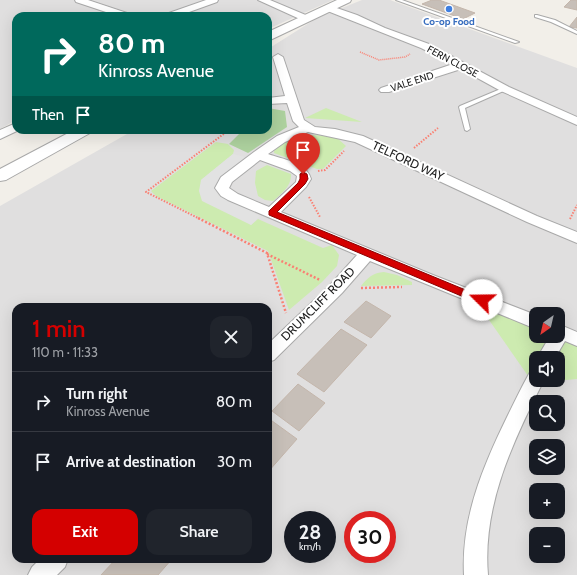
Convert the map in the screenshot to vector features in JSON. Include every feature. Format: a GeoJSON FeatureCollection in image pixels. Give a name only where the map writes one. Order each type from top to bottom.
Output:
{"type":"FeatureCollection","features":[{"type":"Feature","properties":{"kind":"street"},"geometry":{"type":"LineString","coordinates":[[79,0],[115,12]]}},
{"type":"Feature","properties":{"kind":"street"},"geometry":{"type":"LineString","coordinates":[[180,12],[214,0]]}},
{"type":"Feature","properties":{"kind":"street"},"geometry":{"type":"LineString","coordinates":[[262,0],[305,18]]}},
{"type":"Feature","properties":{"kind":"street"},"geometry":{"type":"LineString","coordinates":[[272,35],[305,18],[346,0]]}},
{"type":"Feature","properties":{"kind":"street","name":"FERN CLOSE"},"geometry":{"type":"LineString","coordinates":[[328,8],[425,46],[505,89],[577,121]]}},
{"type":"Feature","properties":{"kind":"street"},"geometry":{"type":"LineString","coordinates":[[278,57],[299,121],[307,128],[281,139],[226,180],[222,188],[226,193],[428,279],[529,319]]}},
{"type":"Feature","properties":{"kind":"street","name":"VALE END"},"geometry":{"type":"LineString","coordinates":[[385,90],[407,88],[462,65]]}},
{"type":"Feature","properties":{"kind":"street"},"geometry":{"type":"LineString","coordinates":[[272,101],[291,99]]}},
{"type":"Feature","properties":{"kind":"street"},"geometry":{"type":"LineString","coordinates":[[0,136],[12,128]]}},
{"type":"Feature","properties":{"kind":"street","name":"TELFORD WAY"},"geometry":{"type":"LineString","coordinates":[[307,128],[359,139],[577,238]]}},
{"type":"Feature","properties":{"kind":"street"},"geometry":{"type":"LineString","coordinates":[[0,176],[78,134]]}},
{"type":"Feature","properties":{"kind":"street"},"geometry":{"type":"LineString","coordinates":[[258,155],[296,168],[303,174],[304,179],[297,189],[272,213]]}},
{"type":"Feature","properties":{"kind":"street","name":"DRUMCLIFF ROAD"},"geometry":{"type":"LineString","coordinates":[[272,351],[336,288],[368,253]]}},
{"type":"Feature","properties":{"kind":"street"},"geometry":{"type":"LineString","coordinates":[[565,334],[577,339]]}},
{"type":"Feature","properties":{"kind":"street"},"geometry":{"type":"LineString","coordinates":[[476,575],[474,562],[478,519],[493,469],[531,387]]}},
{"type":"Feature","properties":{"kind":"street"},"geometry":{"type":"LineString","coordinates":[[40,575],[53,563]]}},
{"type":"Feature","properties":{"kind":"lane"},"geometry":{"type":"LineString","coordinates":[[398,0],[517,42]]}},
{"type":"Feature","properties":{"kind":"lane"},"geometry":{"type":"LineString","coordinates":[[537,16],[553,21],[577,33]]}},
{"type":"Feature","properties":{"kind":"lane"},"geometry":{"type":"LineString","coordinates":[[467,129],[462,107],[505,89]]}},
{"type":"Feature","properties":{"kind":"path"},"geometry":{"type":"LineString","coordinates":[[360,52],[379,60],[384,60],[405,58],[425,46]]}},
{"type":"Feature","properties":{"kind":"path"},"geometry":{"type":"LineString","coordinates":[[402,159],[438,128]]}},
{"type":"Feature","properties":{"kind":"path"},"geometry":{"type":"LineString","coordinates":[[224,134],[146,192],[336,288],[423,286],[428,279]]}},
{"type":"Feature","properties":{"kind":"path"},"geometry":{"type":"LineString","coordinates":[[303,174],[325,170],[349,146],[359,139]]}},
{"type":"Feature","properties":{"kind":"path"},"geometry":{"type":"LineString","coordinates":[[297,189],[307,192],[325,226],[320,233]]}},
{"type":"Feature","properties":{"kind":"path"},"geometry":{"type":"LineString","coordinates":[[267,253],[286,314],[301,323]]}},
{"type":"Feature","properties":{"kind":"shaded area"},"geometry":{"type":"Polygon","coordinates":[[[0,0],[333,0],[272,27],[272,12],[12,12],[12,122],[0,129],[0,0]]]}},
{"type":"Feature","properties":{"kind":"shaded area"},"geometry":{"type":"Polygon","coordinates":[[[362,0],[390,0],[577,68],[577,575],[0,575],[0,206],[127,134],[272,134],[272,46],[317,18],[362,0]]]}},
{"type":"Feature","properties":{"kind":"shaded area"},"geometry":{"type":"Polygon","coordinates":[[[233,154],[245,157],[217,184],[218,195],[260,216],[251,225],[202,201],[199,191],[201,180],[233,154]]]}},
{"type":"Feature","properties":{"kind":"green space"},"geometry":{"type":"Polygon","coordinates":[[[326,108],[362,122],[305,118],[326,108]]]}},
{"type":"Feature","properties":{"kind":"green space"},"geometry":{"type":"Polygon","coordinates":[[[272,109],[285,111],[287,127],[248,153],[229,144],[239,134],[272,134],[272,109]]]}},
{"type":"Feature","properties":{"kind":"green space"},"geometry":{"type":"Polygon","coordinates":[[[310,135],[335,136],[346,146],[323,169],[317,169],[274,153],[274,151],[286,142],[295,138],[310,135]]]}},
{"type":"Feature","properties":{"kind":"green space"},"geometry":{"type":"Polygon","coordinates":[[[216,142],[228,144],[234,150],[233,154],[201,180],[251,225],[258,219],[323,248],[332,245],[339,255],[337,266],[322,282],[289,310],[268,251],[156,196],[151,191],[216,142]]]}},
{"type":"Feature","properties":{"kind":"green space"},"geometry":{"type":"Polygon","coordinates":[[[267,165],[291,174],[288,186],[273,201],[265,200],[258,196],[255,183],[256,171],[267,165]]]}},
{"type":"Feature","properties":{"kind":"green space"},"geometry":{"type":"Polygon","coordinates":[[[384,272],[397,275],[412,282],[412,285],[361,286],[371,276],[384,272]]]}},
{"type":"Feature","properties":{"kind":"green space"},"geometry":{"type":"Polygon","coordinates":[[[473,297],[529,320],[529,343],[565,343],[565,337],[577,340],[577,379],[565,380],[565,351],[529,351],[529,377],[473,297]]]}},
{"type":"Feature","properties":{"kind":"building","name":"Co-op Food"},"geometry":{"type":"Polygon","coordinates":[[[432,0],[439,0],[475,13],[463,19],[422,4],[432,0]]]}},
{"type":"Feature","properties":{"kind":"building"},"geometry":{"type":"Polygon","coordinates":[[[571,0],[577,0],[577,10],[564,7],[571,0]]]}},
{"type":"Feature","properties":{"kind":"building"},"geometry":{"type":"Polygon","coordinates":[[[577,17],[577,28],[569,27],[577,17]]]}},
{"type":"Feature","properties":{"kind":"building"},"geometry":{"type":"Polygon","coordinates":[[[366,301],[391,316],[371,338],[344,322],[366,301]]]}},
{"type":"Feature","properties":{"kind":"building"},"geometry":{"type":"Polygon","coordinates":[[[341,329],[367,345],[324,392],[297,374],[341,329]]]}},
{"type":"Feature","properties":{"kind":"building"},"geometry":{"type":"Polygon","coordinates":[[[298,384],[325,403],[299,431],[272,411],[298,384]]]}},
{"type":"Feature","properties":{"kind":"building"},"geometry":{"type":"Polygon","coordinates":[[[272,421],[297,439],[272,467],[272,421]]]}},
{"type":"Feature","properties":{"kind":"building"},"geometry":{"type":"Polygon","coordinates":[[[112,563],[168,563],[158,575],[101,575],[112,563]]]}},
{"type":"Feature","properties":{"kind":"place","name":"Co-op Food"},"geometry":{"type":"Point","coordinates":[449,9]}},
{"type":"Feature","properties":{"kind":"route"},"geometry":{"type":"LineString","coordinates":[[303,174],[304,179],[301,184],[272,213],[428,279],[482,300]]}}]}
